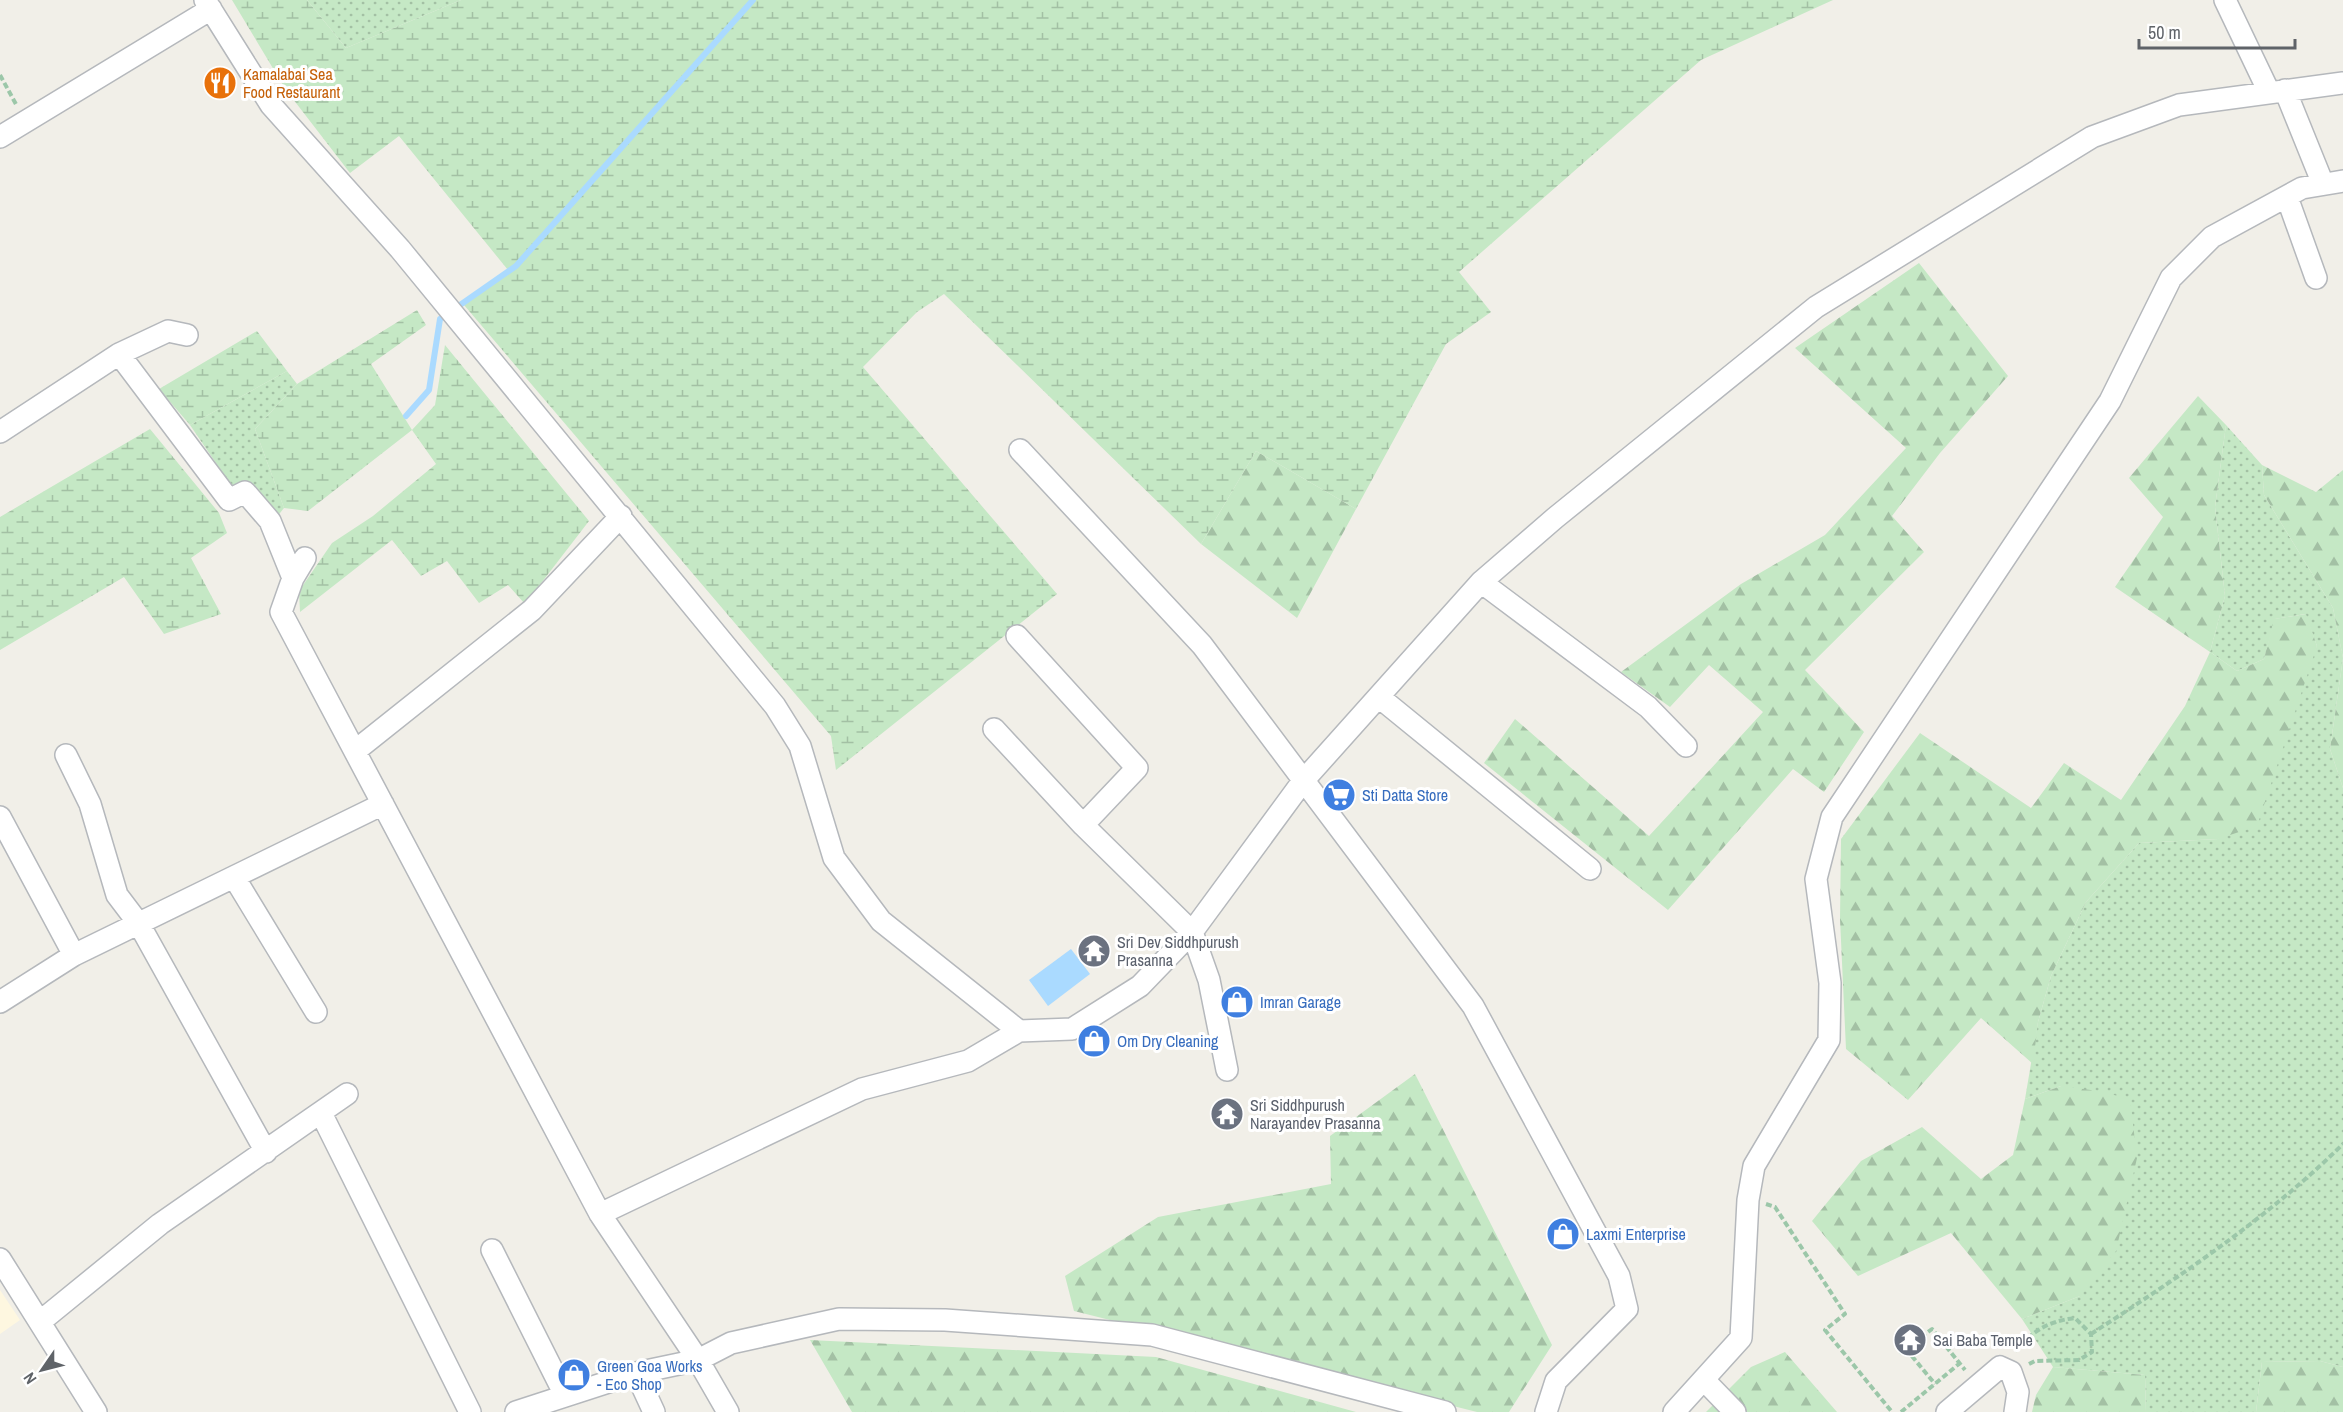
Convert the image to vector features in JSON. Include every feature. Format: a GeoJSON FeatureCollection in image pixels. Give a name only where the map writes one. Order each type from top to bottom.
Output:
{"type":"FeatureCollection","features":[{"type":"Feature","properties":{"kind":"street"},"geometry":{"type":"LineString","coordinates":[[1674,1412],[1741,1338],[1748,1200],[1754,1166],[1829,1040],[1830,982],[1816,879],[1832,817],[2110,401],[2171,278],[2212,237],[2302,188],[2333,182],[2225,0]]}},
{"type":"Feature","properties":{"kind":"street"},"geometry":{"type":"LineString","coordinates":[[0,137],[208,5],[272,105],[400,249],[775,706],[800,746],[834,858],[881,921],[1019,1031]]}},
{"type":"Feature","properties":{"kind":"street"},"geometry":{"type":"LineString","coordinates":[[600,1214],[862,1089],[968,1061],[1019,1031],[1072,1029],[1140,986],[1192,932],[1304,781],[1481,582],[1555,518],[1816,307],[2092,137],[2179,105],[2343,83]]}},
{"type":"Feature","properties":{"kind":"street"},"geometry":{"type":"LineString","coordinates":[[2287,197],[2316,278]]}},
{"type":"Feature","properties":{"kind":"street"},"geometry":{"type":"LineString","coordinates":[[1,428],[119,354],[168,331],[187,335]]}},
{"type":"Feature","properties":{"kind":"street"},"geometry":{"type":"LineString","coordinates":[[119,354],[229,500],[245,492],[270,521],[293,578]]}},
{"type":"Feature","properties":{"kind":"street"},"geometry":{"type":"LineString","coordinates":[[1020,450],[1202,645],[1473,1006],[1619,1276],[1627,1309],[1556,1381],[1546,1412]]}},
{"type":"Feature","properties":{"kind":"street"},"geometry":{"type":"LineString","coordinates":[[355,751],[532,610],[621,516]]}},
{"type":"Feature","properties":{"kind":"street"},"geometry":{"type":"LineString","coordinates":[[305,558],[293,578],[280,612],[600,1214],[698,1360],[728,1412]]}},
{"type":"Feature","properties":{"kind":"street"},"geometry":{"type":"LineString","coordinates":[[1481,582],[1648,707],[1686,746]]}},
{"type":"Feature","properties":{"kind":"street"},"geometry":{"type":"LineString","coordinates":[[1017,636],[1137,768],[1083,825]]}},
{"type":"Feature","properties":{"kind":"street"},"geometry":{"type":"LineString","coordinates":[[1379,697],[1590,869]]}},
{"type":"Feature","properties":{"kind":"street"},"geometry":{"type":"LineString","coordinates":[[994,729],[1083,825],[1192,932],[1209,980],[1227,1070]]}},
{"type":"Feature","properties":{"kind":"street"},"geometry":{"type":"LineString","coordinates":[[66,755],[90,804],[117,895],[139,924],[266,1152]]}},
{"type":"Feature","properties":{"kind":"street"},"geometry":{"type":"LineString","coordinates":[[0,1002],[74,955],[383,804]]}},
{"type":"Feature","properties":{"kind":"street"},"geometry":{"type":"LineString","coordinates":[[0,817],[74,955]]}},
{"type":"Feature","properties":{"kind":"street"},"geometry":{"type":"LineString","coordinates":[[234,877],[316,1012]]}},
{"type":"Feature","properties":{"kind":"street"},"geometry":{"type":"LineString","coordinates":[[41,1321],[160,1224],[347,1094]]}},
{"type":"Feature","properties":{"kind":"street"},"geometry":{"type":"LineString","coordinates":[[321,1113],[470,1412]]}},
{"type":"Feature","properties":{"kind":"street"},"geometry":{"type":"LineString","coordinates":[[492,1250],[565,1395]]}},
{"type":"Feature","properties":{"kind":"street"},"geometry":{"type":"LineString","coordinates":[[0,1258],[96,1412]]}},
{"type":"Feature","properties":{"kind":"street"},"geometry":{"type":"LineString","coordinates":[[516,1412],[636,1373],[698,1360],[731,1343],[839,1319],[945,1320],[1152,1335],[1445,1412]]}},
{"type":"Feature","properties":{"kind":"street"},"geometry":{"type":"LineString","coordinates":[[1947,1412],[2000,1367],[2012,1372],[2016,1387],[2015,1412]]}},
{"type":"Feature","properties":{"kind":"street"},"geometry":{"type":"LineString","coordinates":[[636,1373],[654,1412]]}},
{"type":"Feature","properties":{"kind":"street"},"geometry":{"type":"LineString","coordinates":[[1704,1380],[1735,1412]]}},
{"type":"Feature","properties":{"kind":"path"},"geometry":{"type":"LineString","coordinates":[[0,75],[26,122]]}},
{"type":"Feature","properties":{"kind":"path"},"geometry":{"type":"LineString","coordinates":[[2091,1334],[2202,1262],[2322,1164],[2343,1144]]}},
{"type":"Feature","properties":{"kind":"path"},"geometry":{"type":"LineString","coordinates":[[1748,1200],[1775,1207],[1845,1314],[1825,1330],[1892,1412]]}},
{"type":"Feature","properties":{"kind":"path"},"geometry":{"type":"LineString","coordinates":[[2000,1367],[2034,1331],[2058,1320],[2075,1318],[2091,1334],[2092,1352],[2079,1360],[2035,1361],[2024,1367],[2016,1387]]}},
{"type":"Feature","properties":{"kind":"path"},"geometry":{"type":"LineString","coordinates":[[1899,1353],[1932,1329],[1980,1386]]}},
{"type":"Feature","properties":{"kind":"path"},"geometry":{"type":"LineString","coordinates":[[1906,1349],[1935,1384]]}},
{"type":"Feature","properties":{"kind":"path"},"geometry":{"type":"LineString","coordinates":[[1901,1412],[1960,1363]]}},
{"type":"Feature","properties":{"kind":"shaded area"},"geometry":{"type":"Polygon","coordinates":[[[0,1290],[20,1320],[0,1334],[0,1290]]]}},
{"type":"Feature","properties":{"kind":"green space"},"geometry":{"type":"Polygon","coordinates":[[[232,0],[307,0],[346,48],[461,0],[1833,0],[1701,60],[1459,272],[1491,312],[1446,344],[1356,509],[1256,451],[1201,544],[944,294],[917,312],[863,367],[1057,594],[836,770],[831,736],[464,305],[508,270],[399,136],[350,173],[286,90],[232,0]]]}},
{"type":"Feature","properties":{"kind":"green space"},"geometry":{"type":"Polygon","coordinates":[[[307,0],[461,0],[346,48],[307,0]]]}},
{"type":"Feature","properties":{"kind":"green space"},"geometry":{"type":"Polygon","coordinates":[[[1919,263],[2008,376],[1940,453],[1892,516],[1924,552],[1805,670],[1864,732],[1824,792],[1793,769],[1668,910],[1484,763],[1515,719],[1649,836],[1763,712],[1709,665],[1670,707],[1621,672],[1741,584],[1825,535],[1906,448],[1795,348],[1919,263]]]}},
{"type":"Feature","properties":{"kind":"green space"},"geometry":{"type":"Polygon","coordinates":[[[417,310],[426,325],[371,364],[412,430],[308,511],[284,508],[255,429],[297,384],[417,310]]]}},
{"type":"Feature","properties":{"kind":"green space"},"geometry":{"type":"Polygon","coordinates":[[[257,331],[287,371],[190,425],[159,389],[257,331]]]}},
{"type":"Feature","properties":{"kind":"green space"},"geometry":{"type":"Polygon","coordinates":[[[445,345],[589,521],[525,604],[508,585],[479,603],[447,561],[421,576],[392,540],[300,612],[299,591],[332,543],[373,516],[436,464],[412,430],[435,405],[445,345]]]}},
{"type":"Feature","properties":{"kind":"green space"},"geometry":{"type":"Polygon","coordinates":[[[287,371],[297,384],[255,429],[284,508],[276,518],[245,481],[233,488],[190,425],[287,371]]]}},
{"type":"Feature","properties":{"kind":"green space"},"geometry":{"type":"Polygon","coordinates":[[[2198,396],[2226,425],[2215,507],[2225,596],[2210,652],[2115,587],[2163,517],[2129,478],[2198,396]]]}},
{"type":"Feature","properties":{"kind":"green space"},"geometry":{"type":"Polygon","coordinates":[[[2226,425],[2262,465],[2264,495],[2333,608],[2343,658],[2330,749],[2343,788],[2343,1367],[2320,1361],[2262,1362],[2256,1412],[2146,1412],[2145,1375],[2053,1367],[2022,1319],[2080,1296],[2061,1086],[2025,1099],[2038,1022],[2051,976],[2086,902],[2139,843],[2218,839],[2317,646],[2305,614],[2275,619],[2264,659],[2237,671],[2210,652],[2225,596],[2215,507],[2226,425]]]}},
{"type":"Feature","properties":{"kind":"green space"},"geometry":{"type":"Polygon","coordinates":[[[150,429],[219,513],[227,533],[191,558],[221,614],[164,634],[124,577],[0,650],[0,517],[150,429]]]}},
{"type":"Feature","properties":{"kind":"green space"},"geometry":{"type":"Polygon","coordinates":[[[1256,451],[1356,509],[1297,618],[1201,544],[1256,451]]]}},
{"type":"Feature","properties":{"kind":"green space"},"geometry":{"type":"Polygon","coordinates":[[[2262,465],[2316,492],[2343,470],[2343,658],[2333,608],[2264,495],[2262,465]]]}},
{"type":"Feature","properties":{"kind":"green space"},"geometry":{"type":"Polygon","coordinates":[[[2306,614],[2317,646],[2257,826],[2218,839],[2139,843],[2086,902],[2051,976],[2038,1022],[2033,1064],[1981,1018],[1908,1100],[1846,1049],[1840,919],[1841,839],[1920,733],[2031,808],[2064,763],[2121,800],[2185,706],[2210,652],[2237,671],[2264,659],[2274,619],[2306,614]]]}},
{"type":"Feature","properties":{"kind":"green space"},"geometry":{"type":"Polygon","coordinates":[[[2343,658],[2343,788],[2330,749],[2343,658]]]}},
{"type":"Feature","properties":{"kind":"green space"},"geometry":{"type":"Polygon","coordinates":[[[1415,1074],[1552,1345],[1509,1412],[1477,1412],[1074,1311],[1065,1276],[1158,1217],[1331,1184],[1330,1136],[1415,1074]]]}},
{"type":"Feature","properties":{"kind":"green space"},"geometry":{"type":"Polygon","coordinates":[[[2061,1086],[2098,1091],[2130,1099],[2137,1158],[2116,1251],[2080,1296],[2022,1319],[1951,1233],[1858,1276],[1812,1221],[1861,1161],[1922,1127],[1981,1179],[2013,1155],[2025,1099],[2061,1086]]]}},
{"type":"Feature","properties":{"kind":"green space"},"geometry":{"type":"Polygon","coordinates":[[[810,1340],[1156,1357],[1356,1412],[852,1412],[810,1340]]]}},
{"type":"Feature","properties":{"kind":"green space"},"geometry":{"type":"Polygon","coordinates":[[[1785,1352],[1837,1412],[1706,1412],[1751,1367],[1785,1352]]]}},
{"type":"Feature","properties":{"kind":"green space"},"geometry":{"type":"Polygon","coordinates":[[[2320,1361],[2343,1367],[2343,1412],[2256,1412],[2262,1362],[2320,1361]]]}},
{"type":"Feature","properties":{"kind":"green space"},"geometry":{"type":"Polygon","coordinates":[[[2053,1367],[2145,1375],[2146,1412],[2032,1412],[2036,1395],[2053,1367]]]}},
{"type":"Feature","properties":{"kind":"water"},"geometry":{"type":"Polygon","coordinates":[[[1071,949],[1090,974],[1048,1006],[1029,980],[1071,949]]]}},
{"type":"Feature","properties":{"kind":"waterway"},"geometry":{"type":"LineString","coordinates":[[406,416],[429,390],[440,319],[516,266],[753,0]]}},
{"type":"Feature","properties":{"kind":"place","name":"Kamalabai Sea Food Restaurant"},"geometry":{"type":"Point","coordinates":[220,83]}},
{"type":"Feature","properties":{"kind":"place","name":"Sti Datta Store"},"geometry":{"type":"Point","coordinates":[1339,795]}},
{"type":"Feature","properties":{"kind":"place","name":"Sri Dev Siddhpurush Prasanna"},"geometry":{"type":"Point","coordinates":[1094,951]}},
{"type":"Feature","properties":{"kind":"place","name":"Imran Garage"},"geometry":{"type":"Point","coordinates":[1237,1002]}},
{"type":"Feature","properties":{"kind":"place","name":"Om Dry Cleaning"},"geometry":{"type":"Point","coordinates":[1094,1041]}},
{"type":"Feature","properties":{"kind":"place","name":"Sri Siddhpurush Narayandev Prasanna"},"geometry":{"type":"Point","coordinates":[1227,1114]}},
{"type":"Feature","properties":{"kind":"place","name":"Laxmi Enterprise"},"geometry":{"type":"Point","coordinates":[1563,1234]}},
{"type":"Feature","properties":{"kind":"place","name":"Sai Baba Temple"},"geometry":{"type":"Point","coordinates":[1910,1340]}},
{"type":"Feature","properties":{"kind":"place","name":"Green Goa Works - Eco Shop"},"geometry":{"type":"Point","coordinates":[574,1375]}}]}
